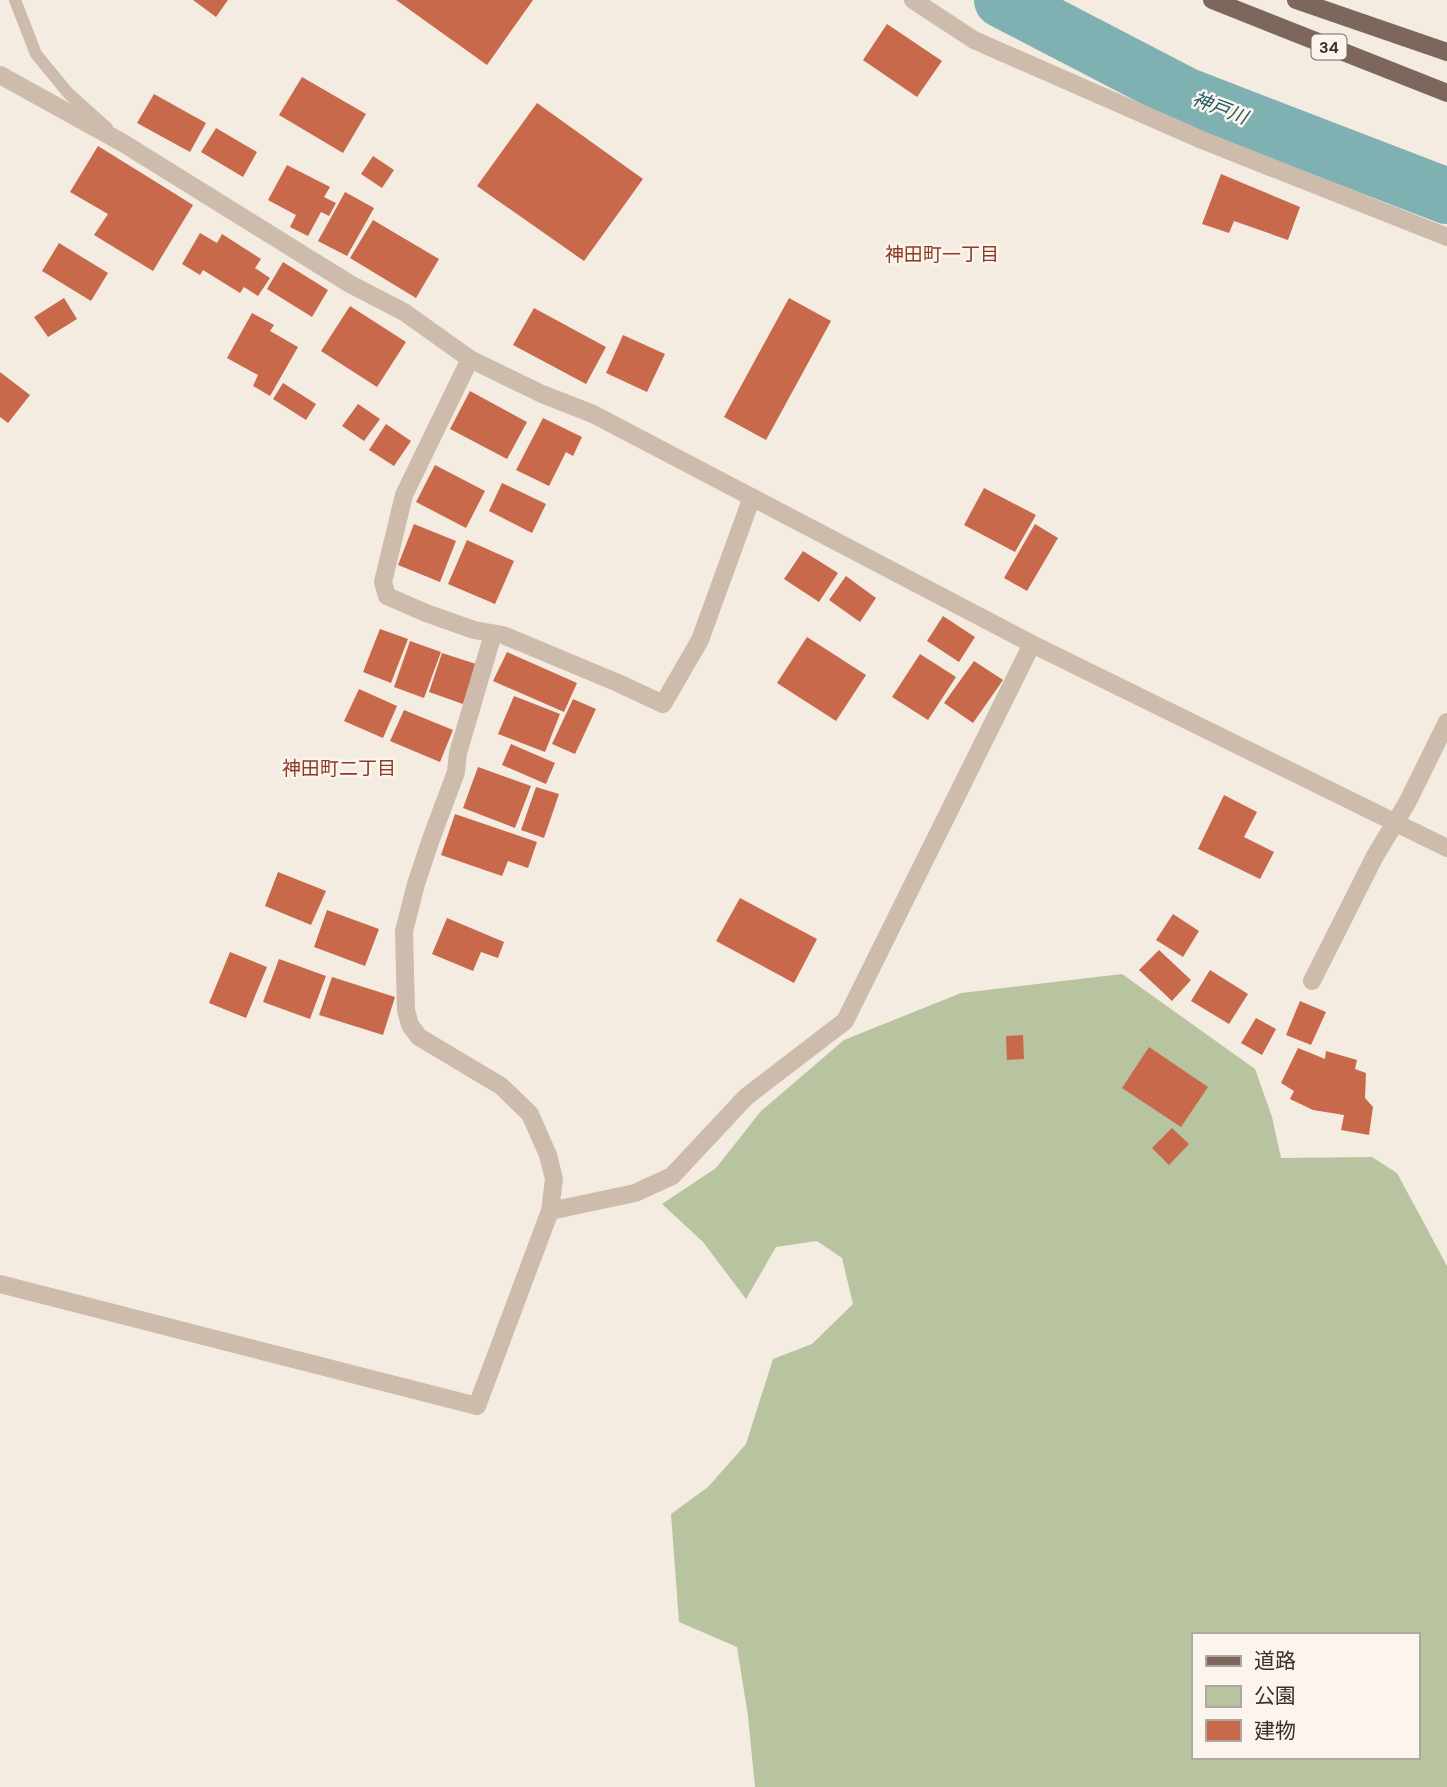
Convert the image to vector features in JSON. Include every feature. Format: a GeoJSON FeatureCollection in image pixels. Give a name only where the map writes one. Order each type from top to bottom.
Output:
{"type":"FeatureCollection","features":[{"type":"Feature","properties":{"kind":"main road","name":"34"},"geometry":{"type":"LineString","coordinates":[[1212,0],[1447,93]]}},
{"type":"Feature","properties":{"kind":"main road","name":"34"},"geometry":{"type":"LineString","coordinates":[[1296,0],[1447,52]]}},
{"type":"Feature","properties":{"kind":"street"},"geometry":{"type":"LineString","coordinates":[[913,0],[974,40],[1202,139],[1447,237]]}},
{"type":"Feature","properties":{"kind":"street"},"geometry":{"type":"LineString","coordinates":[[0,75],[123,143],[350,284],[404,312],[470,359],[542,394],[593,414],[1032,644],[1447,848]]}},
{"type":"Feature","properties":{"kind":"street"},"geometry":{"type":"LineString","coordinates":[[470,359],[404,495],[383,582],[387,596],[474,631],[503,635],[618,682],[663,704],[701,640],[752,497]]}},
{"type":"Feature","properties":{"kind":"street"},"geometry":{"type":"LineString","coordinates":[[0,1284],[477,1406],[550,1211],[554,1179],[548,1155],[530,1114],[500,1086],[419,1037],[411,1024],[406,1010],[404,931],[416,884],[456,772],[458,753],[493,634]]}},
{"type":"Feature","properties":{"kind":"street"},"geometry":{"type":"LineString","coordinates":[[550,1211],[635,1193],[672,1176],[746,1097],[845,1021],[1032,644]]}},
{"type":"Feature","properties":{"kind":"street"},"geometry":{"type":"LineString","coordinates":[[1312,981],[1375,856],[1408,803],[1447,722]]}},
{"type":"Feature","properties":{"kind":"lane"},"geometry":{"type":"LineString","coordinates":[[15,0],[36,54],[68,93],[123,143]]}},
{"type":"Feature","properties":{"kind":"green space"},"geometry":{"type":"Polygon","coordinates":[[[1122,974],[1255,1069],[1272,1117],[1281,1158],[1372,1157],[1397,1173],[1447,1266],[1447,1787],[755,1787],[748,1716],[737,1647],[679,1622],[671,1514],[708,1487],[746,1444],[773,1359],[812,1344],[853,1304],[842,1258],[817,1241],[776,1247],[746,1299],[703,1242],[662,1204],[716,1168],[761,1111],[844,1040],[961,993],[1122,974]]]}},
{"type":"Feature","properties":{"kind":"building"},"geometry":{"type":"Polygon","coordinates":[[[193,0],[228,0],[216,17],[193,0]]]}},
{"type":"Feature","properties":{"kind":"building"},"geometry":{"type":"Polygon","coordinates":[[[396,0],[533,0],[487,65],[396,0]]]}},
{"type":"Feature","properties":{"kind":"building"},"geometry":{"type":"Polygon","coordinates":[[[887,24],[942,61],[917,97],[863,60],[887,24]]]}},
{"type":"Feature","properties":{"kind":"building"},"geometry":{"type":"Polygon","coordinates":[[[302,77],[366,114],[343,153],[279,115],[302,77]]]}},
{"type":"Feature","properties":{"kind":"building"},"geometry":{"type":"Polygon","coordinates":[[[154,94],[206,123],[190,152],[137,123],[154,94]]]}},
{"type":"Feature","properties":{"kind":"building"},"geometry":{"type":"Polygon","coordinates":[[[537,103],[643,179],[584,261],[477,186],[537,103]]]}},
{"type":"Feature","properties":{"kind":"building"},"geometry":{"type":"Polygon","coordinates":[[[216,128],[257,152],[243,177],[201,152],[216,128]]]}},
{"type":"Feature","properties":{"kind":"building"},"geometry":{"type":"Polygon","coordinates":[[[98,146],[193,205],[153,271],[94,235],[108,214],[70,192],[98,146]]]}},
{"type":"Feature","properties":{"kind":"building"},"geometry":{"type":"Polygon","coordinates":[[[373,156],[394,170],[382,188],[361,174],[373,156]]]}},
{"type":"Feature","properties":{"kind":"building"},"geometry":{"type":"Polygon","coordinates":[[[287,165],[330,187],[324,197],[336,203],[329,216],[321,212],[308,236],[290,227],[296,215],[268,200],[287,165]]]}},
{"type":"Feature","properties":{"kind":"building"},"geometry":{"type":"Polygon","coordinates":[[[1221,174],[1300,207],[1288,240],[1234,221],[1229,233],[1202,224],[1221,174]]]}},
{"type":"Feature","properties":{"kind":"building"},"geometry":{"type":"Polygon","coordinates":[[[345,192],[374,208],[347,256],[318,241],[345,192]]]}},
{"type":"Feature","properties":{"kind":"building"},"geometry":{"type":"Polygon","coordinates":[[[373,220],[439,259],[416,298],[350,258],[373,220]]]}},
{"type":"Feature","properties":{"kind":"building"},"geometry":{"type":"Polygon","coordinates":[[[200,233],[217,243],[222,234],[261,259],[255,268],[270,278],[258,296],[244,287],[240,293],[203,270],[200,275],[182,264],[200,233]]]}},
{"type":"Feature","properties":{"kind":"building"},"geometry":{"type":"Polygon","coordinates":[[[59,243],[108,273],[91,301],[42,271],[59,243]]]}},
{"type":"Feature","properties":{"kind":"building"},"geometry":{"type":"Polygon","coordinates":[[[283,262],[328,290],[312,317],[267,289],[283,262]]]}},
{"type":"Feature","properties":{"kind":"building"},"geometry":{"type":"Polygon","coordinates":[[[64,298],[77,319],[48,337],[34,317],[64,298]]]}},
{"type":"Feature","properties":{"kind":"building"},"geometry":{"type":"Polygon","coordinates":[[[789,298],[831,321],[766,440],[724,417],[789,298]]]}},
{"type":"Feature","properties":{"kind":"building"},"geometry":{"type":"Polygon","coordinates":[[[350,306],[406,342],[377,387],[321,351],[350,306]]]}},
{"type":"Feature","properties":{"kind":"building"},"geometry":{"type":"Polygon","coordinates":[[[534,308],[606,347],[586,384],[513,345],[534,308]]]}},
{"type":"Feature","properties":{"kind":"building"},"geometry":{"type":"Polygon","coordinates":[[[252,313],[274,325],[270,331],[298,347],[270,396],[253,386],[258,375],[227,358],[252,313]]]}},
{"type":"Feature","properties":{"kind":"building"},"geometry":{"type":"Polygon","coordinates":[[[623,335],[665,354],[647,392],[606,373],[623,335]]]}},
{"type":"Feature","properties":{"kind":"building"},"geometry":{"type":"Polygon","coordinates":[[[0,372],[30,395],[8,423],[0,417],[0,372]]]}},
{"type":"Feature","properties":{"kind":"building"},"geometry":{"type":"Polygon","coordinates":[[[283,383],[316,404],[306,420],[273,399],[283,383]]]}},
{"type":"Feature","properties":{"kind":"building"},"geometry":{"type":"Polygon","coordinates":[[[470,391],[527,422],[507,459],[450,429],[470,391]]]}},
{"type":"Feature","properties":{"kind":"building"},"geometry":{"type":"Polygon","coordinates":[[[358,404],[380,419],[364,441],[342,426],[358,404]]]}},
{"type":"Feature","properties":{"kind":"building"},"geometry":{"type":"Polygon","coordinates":[[[543,418],[582,437],[573,456],[566,452],[549,486],[516,470],[543,418]]]}},
{"type":"Feature","properties":{"kind":"building"},"geometry":{"type":"Polygon","coordinates":[[[386,424],[411,441],[394,466],[369,450],[386,424]]]}},
{"type":"Feature","properties":{"kind":"building"},"geometry":{"type":"Polygon","coordinates":[[[435,465],[485,491],[466,528],[416,502],[435,465]]]}},
{"type":"Feature","properties":{"kind":"building"},"geometry":{"type":"Polygon","coordinates":[[[502,483],[546,504],[532,533],[489,511],[502,483]]]}},
{"type":"Feature","properties":{"kind":"building"},"geometry":{"type":"Polygon","coordinates":[[[984,488],[1036,515],[1015,552],[964,525],[984,488]]]}},
{"type":"Feature","properties":{"kind":"building"},"geometry":{"type":"Polygon","coordinates":[[[414,524],[456,541],[440,582],[398,565],[414,524]]]}},
{"type":"Feature","properties":{"kind":"building"},"geometry":{"type":"Polygon","coordinates":[[[1035,524],[1058,538],[1027,591],[1004,578],[1035,524]]]}},
{"type":"Feature","properties":{"kind":"building"},"geometry":{"type":"Polygon","coordinates":[[[467,540],[514,561],[495,604],[448,584],[467,540]]]}},
{"type":"Feature","properties":{"kind":"building"},"geometry":{"type":"Polygon","coordinates":[[[803,551],[838,573],[819,602],[784,579],[803,551]]]}},
{"type":"Feature","properties":{"kind":"building"},"geometry":{"type":"Polygon","coordinates":[[[846,576],[876,598],[860,622],[829,600],[846,576]]]}},
{"type":"Feature","properties":{"kind":"building"},"geometry":{"type":"Polygon","coordinates":[[[943,616],[975,637],[959,662],[927,641],[943,616]]]}},
{"type":"Feature","properties":{"kind":"building"},"geometry":{"type":"Polygon","coordinates":[[[380,629],[408,639],[391,683],[363,672],[380,629]]]}},
{"type":"Feature","properties":{"kind":"building"},"geometry":{"type":"Polygon","coordinates":[[[807,637],[866,675],[836,721],[777,683],[807,637]]]}},
{"type":"Feature","properties":{"kind":"building"},"geometry":{"type":"Polygon","coordinates":[[[410,641],[441,652],[424,698],[394,687],[410,641]]]}},
{"type":"Feature","properties":{"kind":"building"},"geometry":{"type":"Polygon","coordinates":[[[507,652],[577,683],[564,712],[493,681],[507,652]]]}},
{"type":"Feature","properties":{"kind":"building"},"geometry":{"type":"Polygon","coordinates":[[[442,653],[476,664],[463,704],[429,692],[442,653]]]}},
{"type":"Feature","properties":{"kind":"building"},"geometry":{"type":"Polygon","coordinates":[[[920,654],[956,677],[928,720],[892,697],[920,654]]]}},
{"type":"Feature","properties":{"kind":"building"},"geometry":{"type":"Polygon","coordinates":[[[974,661],[1003,680],[973,723],[944,703],[974,661]]]}},
{"type":"Feature","properties":{"kind":"building"},"geometry":{"type":"Polygon","coordinates":[[[359,689],[397,706],[383,738],[344,721],[359,689]]]}},
{"type":"Feature","properties":{"kind":"building"},"geometry":{"type":"Polygon","coordinates":[[[514,696],[560,714],[545,752],[498,734],[514,696]]]}},
{"type":"Feature","properties":{"kind":"building"},"geometry":{"type":"Polygon","coordinates":[[[573,699],[596,709],[575,754],[552,744],[573,699]]]}},
{"type":"Feature","properties":{"kind":"building"},"geometry":{"type":"Polygon","coordinates":[[[404,710],[453,730],[440,762],[390,741],[404,710]]]}},
{"type":"Feature","properties":{"kind":"building"},"geometry":{"type":"Polygon","coordinates":[[[511,744],[555,763],[546,784],[502,765],[511,744]]]}},
{"type":"Feature","properties":{"kind":"building"},"geometry":{"type":"Polygon","coordinates":[[[478,767],[531,786],[515,828],[463,808],[478,767]]]}},
{"type":"Feature","properties":{"kind":"building"},"geometry":{"type":"Polygon","coordinates":[[[536,787],[559,794],[544,838],[521,830],[536,787]]]}},
{"type":"Feature","properties":{"kind":"building"},"geometry":{"type":"Polygon","coordinates":[[[1224,795],[1257,812],[1244,837],[1274,852],[1260,879],[1198,849],[1224,795]]]}},
{"type":"Feature","properties":{"kind":"building"},"geometry":{"type":"Polygon","coordinates":[[[455,814],[537,842],[528,868],[508,861],[502,876],[441,855],[455,814]]]}},
{"type":"Feature","properties":{"kind":"building"},"geometry":{"type":"Polygon","coordinates":[[[278,872],[326,891],[311,925],[265,906],[278,872]]]}},
{"type":"Feature","properties":{"kind":"building"},"geometry":{"type":"Polygon","coordinates":[[[740,898],[817,939],[794,983],[716,941],[740,898]]]}},
{"type":"Feature","properties":{"kind":"building"},"geometry":{"type":"Polygon","coordinates":[[[327,910],[379,929],[365,966],[314,947],[327,910]]]}},
{"type":"Feature","properties":{"kind":"building"},"geometry":{"type":"Polygon","coordinates":[[[1173,914],[1199,931],[1183,957],[1156,940],[1173,914]]]}},
{"type":"Feature","properties":{"kind":"building"},"geometry":{"type":"Polygon","coordinates":[[[447,918],[504,942],[498,958],[481,952],[473,971],[432,954],[447,918]]]}},
{"type":"Feature","properties":{"kind":"building"},"geometry":{"type":"Polygon","coordinates":[[[1159,950],[1191,980],[1172,1001],[1139,970],[1159,950]]]}},
{"type":"Feature","properties":{"kind":"building"},"geometry":{"type":"Polygon","coordinates":[[[230,952],[267,967],[246,1018],[209,1003],[230,952]]]}},
{"type":"Feature","properties":{"kind":"building"},"geometry":{"type":"Polygon","coordinates":[[[279,959],[326,976],[310,1019],[263,1002],[279,959]]]}},
{"type":"Feature","properties":{"kind":"building"},"geometry":{"type":"Polygon","coordinates":[[[1210,970],[1248,994],[1229,1024],[1191,1001],[1210,970]]]}},
{"type":"Feature","properties":{"kind":"building"},"geometry":{"type":"Polygon","coordinates":[[[332,977],[395,997],[383,1035],[319,1015],[332,977]]]}},
{"type":"Feature","properties":{"kind":"building"},"geometry":{"type":"Polygon","coordinates":[[[1300,1001],[1326,1012],[1311,1045],[1286,1035],[1300,1001]]]}},
{"type":"Feature","properties":{"kind":"building"},"geometry":{"type":"Polygon","coordinates":[[[1256,1018],[1276,1029],[1262,1055],[1241,1043],[1256,1018]]]}},
{"type":"Feature","properties":{"kind":"building"},"geometry":{"type":"Polygon","coordinates":[[[1023,1035],[1024,1059],[1007,1060],[1006,1036],[1023,1035]]]}},
{"type":"Feature","properties":{"kind":"building"},"geometry":{"type":"Polygon","coordinates":[[[1149,1047],[1208,1087],[1181,1127],[1122,1088],[1149,1047]]]}},
{"type":"Feature","properties":{"kind":"building"},"geometry":{"type":"Polygon","coordinates":[[[1298,1048],[1325,1059],[1326,1051],[1357,1060],[1355,1069],[1366,1073],[1365,1098],[1373,1107],[1369,1135],[1341,1130],[1344,1115],[1313,1110],[1290,1099],[1294,1091],[1281,1083],[1298,1048]]]}},
{"type":"Feature","properties":{"kind":"building"},"geometry":{"type":"Polygon","coordinates":[[[1172,1128],[1189,1144],[1169,1165],[1152,1148],[1172,1128]]]}},
{"type":"Feature","properties":{"kind":"waterway","name":"神戸川"},"geometry":{"type":"LineString","coordinates":[[1002,0],[1187,96],[1447,196]]}},
{"type":"Feature","properties":{"kind":"district","name":"神田町一丁目"},"geometry":{"type":"Point","coordinates":[942,254]}},
{"type":"Feature","properties":{"kind":"district","name":"神田町二丁目"},"geometry":{"type":"Point","coordinates":[339,768]}}]}
